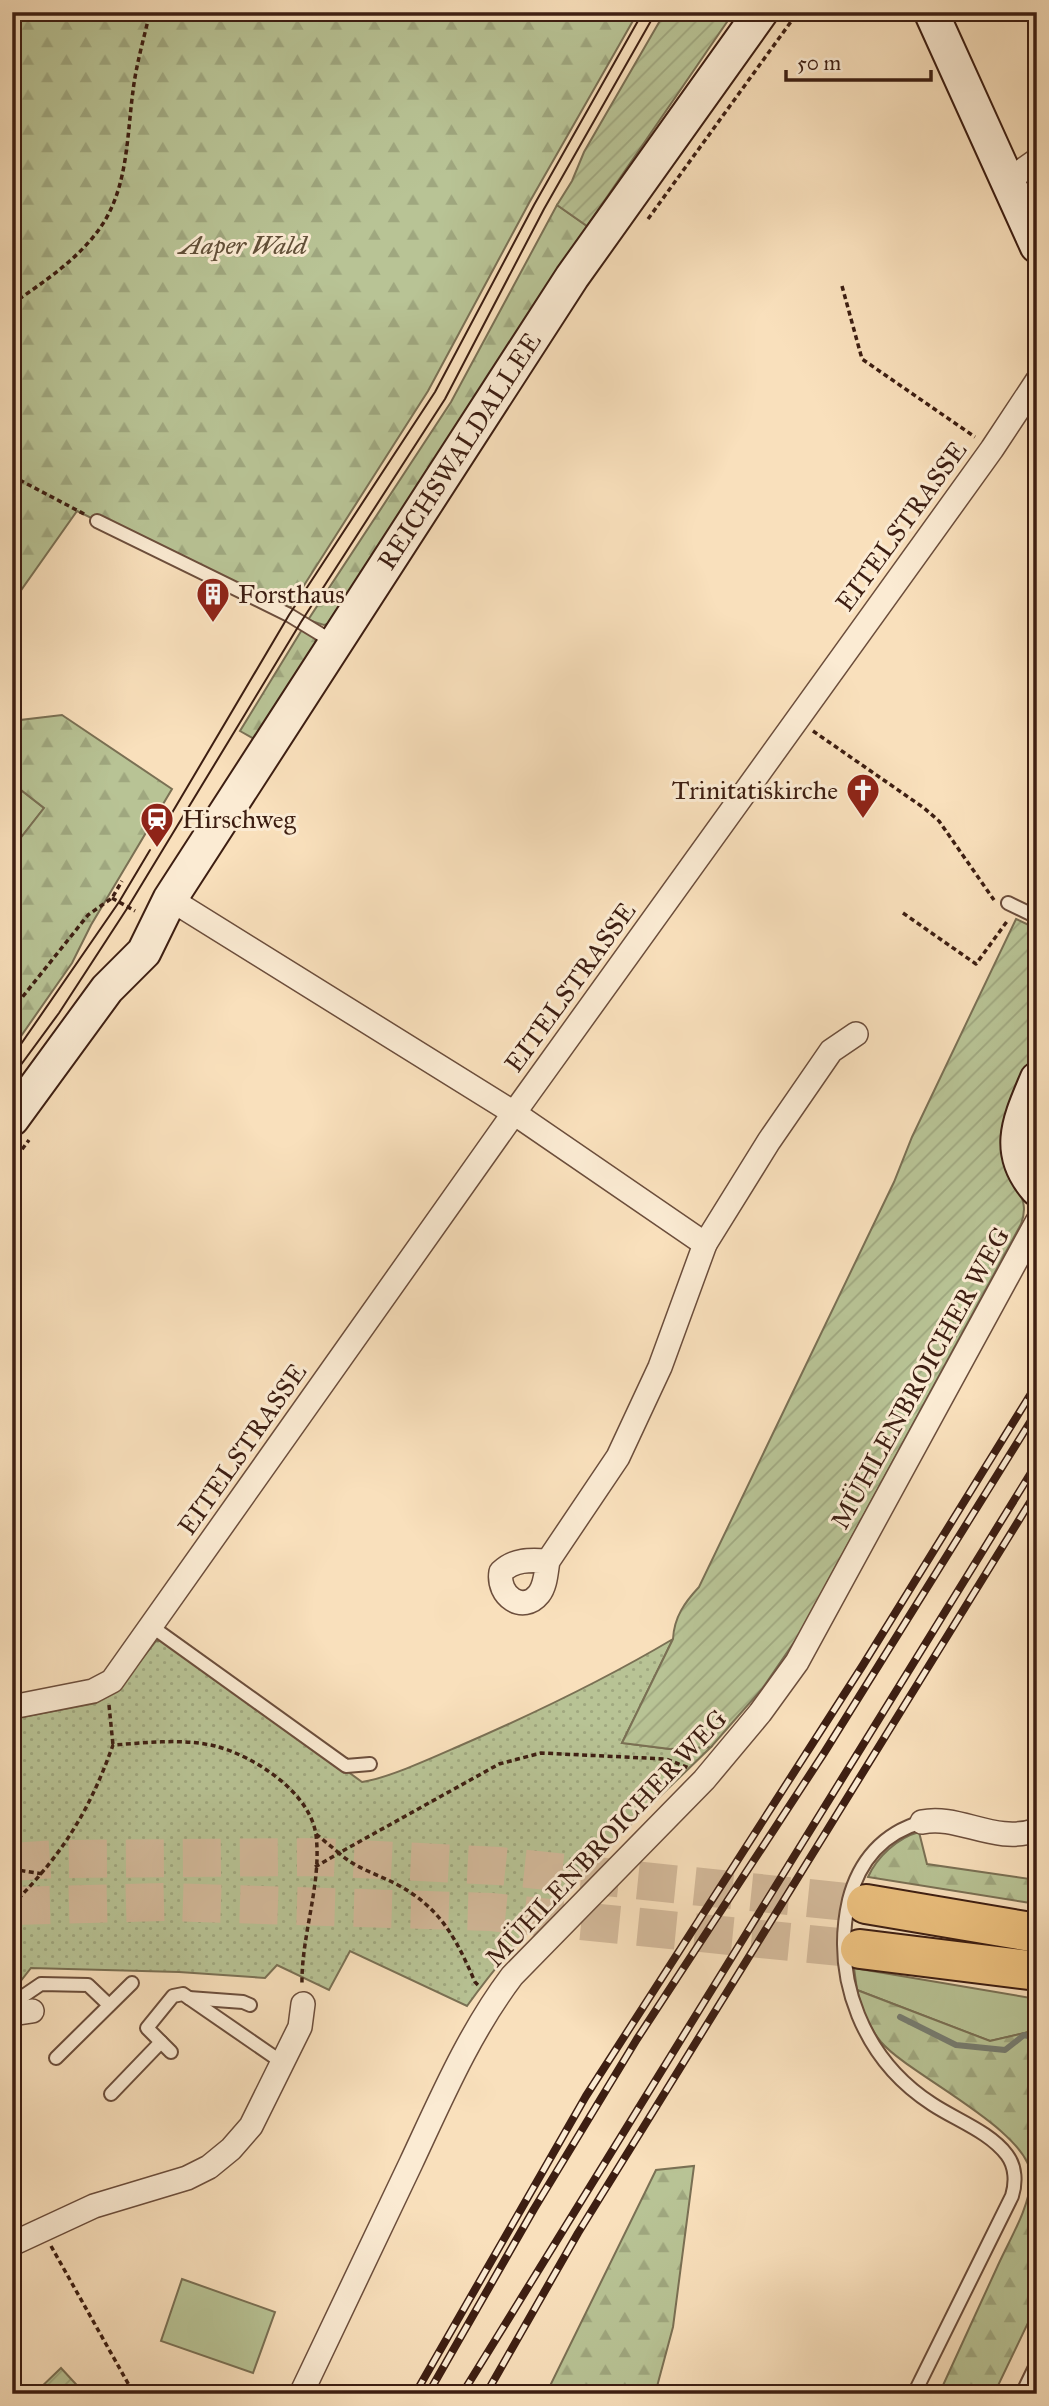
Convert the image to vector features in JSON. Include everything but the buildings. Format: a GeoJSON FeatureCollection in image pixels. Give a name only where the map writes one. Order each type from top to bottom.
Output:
{"type":"FeatureCollection","features":[{"type":"Feature","properties":{"kind":"highway"},"geometry":{"type":"LineString","coordinates":[[866,1904],[1037,1933]]}},
{"type":"Feature","properties":{"kind":"highway"},"geometry":{"type":"LineString","coordinates":[[860,1949],[1037,1971]]}},
{"type":"Feature","properties":{"kind":"main road","name":"REICHSWALDALLEE"},"geometry":{"type":"LineString","coordinates":[[12,1119],[107,989],[126,948],[170,898],[572,277],[761,12]]}},
{"type":"Feature","properties":{"kind":"main road"},"geometry":{"type":"LineString","coordinates":[[931,12],[1037,246]]}},
{"type":"Feature","properties":{"kind":"main road"},"geometry":{"type":"LineString","coordinates":[[1037,1079],[1020,1119],[1017,1142],[1023,1168],[1037,1189]]}},
{"type":"Feature","properties":{"kind":"street"},"geometry":{"type":"LineString","coordinates":[[1009,180],[1037,160]]}},
{"type":"Feature","properties":{"kind":"street","name":"EITELSTRASSE"},"geometry":{"type":"LineString","coordinates":[[105,1686],[112,1681],[514,1113],[992,449],[1037,382]]}},
{"type":"Feature","properties":{"kind":"street"},"geometry":{"type":"LineString","coordinates":[[170,898],[514,1113],[705,1244]]}},
{"type":"Feature","properties":{"kind":"street"},"geometry":{"type":"LineString","coordinates":[[548,1561],[618,1457],[660,1367],[705,1244],[769,1141],[831,1051],[856,1034]]}},
{"type":"Feature","properties":{"kind":"street","name":"MÜHLENBROICHER WEG"},"geometry":{"type":"LineString","coordinates":[[301,2394],[440,2100],[468,2044],[494,2001],[512,1976],[704,1780],[760,1713],[797,1662],[1037,1222]]}},
{"type":"Feature","properties":{"kind":"street"},"geometry":{"type":"LineString","coordinates":[[12,1707],[93,1691],[105,1686]]}},
{"type":"Feature","properties":{"kind":"street"},"geometry":{"type":"LineString","coordinates":[[922,1822],[936,1821],[1002,1834],[1037,1830]]}},
{"type":"Feature","properties":{"kind":"street"},"geometry":{"type":"LineString","coordinates":[[12,2244],[94,2206],[187,2178],[209,2167],[231,2149],[251,2126],[283,2063],[300,2027],[303,2004]]}},
{"type":"Feature","properties":{"kind":"lane"},"geometry":{"type":"LineString","coordinates":[[97,521],[289,615],[335,643]]}},
{"type":"Feature","properties":{"kind":"lane"},"geometry":{"type":"LineString","coordinates":[[1013,908],[1037,917]]}},
{"type":"Feature","properties":{"kind":"lane"},"geometry":{"type":"LineString","coordinates":[[151,1626],[346,1766],[370,1764]]}},
{"type":"Feature","properties":{"kind":"lane"},"geometry":{"type":"LineString","coordinates":[[914,2394],[1012,2196],[1015,2177],[1010,2161],[999,2147],[931,2103],[894,2072],[862,2025],[849,1990],[844,1938],[848,1906],[858,1875],[881,1842],[901,1829],[922,1822]]}},
{"type":"Feature","properties":{"kind":"lane"},"geometry":{"type":"LineString","coordinates":[[56,2058],[132,1983]]}},
{"type":"Feature","properties":{"kind":"lane"},"geometry":{"type":"LineString","coordinates":[[19,2012],[19,1999],[41,1984],[88,1985],[110,2005]]}},
{"type":"Feature","properties":{"kind":"lane"},"geometry":{"type":"LineString","coordinates":[[171,2052],[147,2028],[173,1996],[183,1994],[283,2063]]}},
{"type":"Feature","properties":{"kind":"lane"},"geometry":{"type":"LineString","coordinates":[[189,1998],[243,2002],[250,2005]]}},
{"type":"Feature","properties":{"kind":"lane"},"geometry":{"type":"LineString","coordinates":[[111,2094],[161,2042]]}},
{"type":"Feature","properties":{"kind":"lane"},"geometry":{"type":"LineString","coordinates":[[1022,2394],[1037,2363]]}},
{"type":"Feature","properties":{"kind":"path"},"geometry":{"type":"LineString","coordinates":[[12,304],[72,259],[91,240],[118,195],[126,154],[133,89],[150,12]]}},
{"type":"Feature","properties":{"kind":"path"},"geometry":{"type":"LineString","coordinates":[[842,286],[862,359],[992,449]]}},
{"type":"Feature","properties":{"kind":"path"},"geometry":{"type":"LineString","coordinates":[[12,475],[97,521]]}},
{"type":"Feature","properties":{"kind":"path"},"geometry":{"type":"LineString","coordinates":[[797,720],[939,821],[990,897],[1013,908],[976,964],[904,913]]}},
{"type":"Feature","properties":{"kind":"path"},"geometry":{"type":"LineString","coordinates":[[12,1010],[88,915],[112,898],[122,881]]}},
{"type":"Feature","properties":{"kind":"path"},"geometry":{"type":"LineString","coordinates":[[12,1906],[44,1874],[89,1805],[113,1745],[105,1686]]}},
{"type":"Feature","properties":{"kind":"path"},"geometry":{"type":"LineString","coordinates":[[113,1745],[171,1742],[216,1746],[272,1774],[300,1800],[316,1834],[347,1861],[398,1885],[422,1900],[443,1920],[458,1942],[475,1982],[494,2001]]}},
{"type":"Feature","properties":{"kind":"path"},"geometry":{"type":"LineString","coordinates":[[315,1867],[499,1764],[526,1755],[564,1753],[666,1759],[689,1768],[704,1780]]}},
{"type":"Feature","properties":{"kind":"path"},"geometry":{"type":"LineString","coordinates":[[303,2004],[301,1980],[315,1867],[316,1834]]}},
{"type":"Feature","properties":{"kind":"path"},"geometry":{"type":"LineString","coordinates":[[12,1869],[44,1874]]}},
{"type":"Feature","properties":{"kind":"path"},"geometry":{"type":"LineString","coordinates":[[41,2229],[134,2394]]}},
{"type":"Feature","properties":{"kind":"green space","name":"Aaper Wald"},"geometry":{"type":"Polygon","coordinates":[[[12,12],[638,12],[529,203],[428,391],[287,612],[77,511],[12,603],[12,12]]]}},
{"type":"Feature","properties":{"kind":"green space"},"geometry":{"type":"Polygon","coordinates":[[[665,12],[720,12],[729,19],[587,226],[557,205],[572,181],[584,152],[665,12]]]}},
{"type":"Feature","properties":{"kind":"green space"},"geometry":{"type":"Polygon","coordinates":[[[557,205],[587,226],[585,234],[334,622],[324,625],[308,620],[451,402],[557,205]]]}},
{"type":"Feature","properties":{"kind":"green space"},"geometry":{"type":"Polygon","coordinates":[[[303,628],[315,637],[316,644],[256,740],[240,731],[303,628]]]}},
{"type":"Feature","properties":{"kind":"green space"},"geometry":{"type":"Polygon","coordinates":[[[62,715],[172,789],[91,925],[72,963],[12,1049],[12,849],[44,808],[12,783],[12,721],[62,715]]]}},
{"type":"Feature","properties":{"kind":"green space"},"geometry":{"type":"Polygon","coordinates":[[[12,783],[44,808],[12,849],[12,783]]]}},
{"type":"Feature","properties":{"kind":"green space"},"geometry":{"type":"Polygon","coordinates":[[[1016,919],[1037,929],[1037,1048],[1012,1108],[1024,1207],[1021,1224],[799,1635],[762,1689],[711,1747],[670,1749],[622,1743],[673,1639],[678,1617],[699,1587],[894,1182],[912,1137],[1016,919]]]}},
{"type":"Feature","properties":{"kind":"green space"},"geometry":{"type":"Polygon","coordinates":[[[673,1639],[622,1743],[670,1749],[711,1747],[552,1904],[467,2006],[350,1951],[329,1990],[277,1965],[265,1978],[179,1972],[31,1968],[16,1987],[12,1987],[12,1719],[96,1703],[126,1679],[156,1641],[168,1640],[362,1782],[410,1767],[512,1722],[594,1683],[673,1639]]]}},
{"type":"Feature","properties":{"kind":"green space"},"geometry":{"type":"Polygon","coordinates":[[[919,1832],[927,1864],[1037,1880],[1037,1904],[868,1877],[889,1849],[919,1832]]]}},
{"type":"Feature","properties":{"kind":"green space"},"geometry":{"type":"Polygon","coordinates":[[[854,1968],[1037,1999],[1037,2030],[990,2041],[857,1990],[854,1968]]]}},
{"type":"Feature","properties":{"kind":"green space"},"geometry":{"type":"Polygon","coordinates":[[[857,1990],[990,2041],[1037,2030],[1037,2304],[994,2394],[939,2394],[1023,2211],[1031,2179],[1027,2161],[993,2124],[896,2056],[881,2042],[866,2017],[857,1990]]]}},
{"type":"Feature","properties":{"kind":"green space"},"geometry":{"type":"Polygon","coordinates":[[[694,2166],[673,2327],[655,2394],[546,2394],[656,2170],[694,2166]]]}},
{"type":"Feature","properties":{"kind":"green space"},"geometry":{"type":"Polygon","coordinates":[[[182,2279],[275,2312],[253,2373],[161,2341],[182,2279]]]}},
{"type":"Feature","properties":{"kind":"green space"},"geometry":{"type":"Polygon","coordinates":[[[61,2368],[85,2394],[34,2394],[61,2368]]]}},
{"type":"Feature","properties":{"kind":"waterway"},"geometry":{"type":"LineString","coordinates":[[900,2017],[956,2045],[1005,2050],[1024,2035],[1037,2038]]}},
{"type":"Feature","properties":{"kind":"tunnel"},"geometry":{"type":"LineString","coordinates":[[12,1862],[56,1859],[319,1857],[499,1866],[866,1904]]}},
{"type":"Feature","properties":{"kind":"tunnel"},"geometry":{"type":"LineString","coordinates":[[12,1906],[166,1902],[491,1912],[860,1949]]}},
{"type":"Feature","properties":{"kind":"tram line"},"geometry":{"type":"LineString","coordinates":[[166,823],[289,615],[435,392],[534,205],[643,12]]}},
{"type":"Feature","properties":{"kind":"tram line"},"geometry":{"type":"LineString","coordinates":[[12,1077],[59,1013],[128,907],[301,622],[445,399],[544,209],[656,12]]}},
{"type":"Feature","properties":{"kind":"tram line"},"geometry":{"type":"LineString","coordinates":[[12,1057],[119,902],[150,850]]}},
{"type":"Feature","properties":{"kind":"railway"},"geometry":{"type":"LineString","coordinates":[[415,2394],[586,2096],[863,1665],[1037,1384]]}},
{"type":"Feature","properties":{"kind":"railway"},"geometry":{"type":"LineString","coordinates":[[428,2394],[534,2209],[637,2039],[824,1753],[1037,1411]]}},
{"type":"Feature","properties":{"kind":"railway"},"geometry":{"type":"LineString","coordinates":[[462,2394],[1037,1463]]}},
{"type":"Feature","properties":{"kind":"railway"},"geometry":{"type":"LineString","coordinates":[[486,2394],[578,2233],[1037,1491]]}},
{"type":"Feature","properties":{"kind":"place","name":"Forsthaus"},"geometry":{"type":"Point","coordinates":[213,624]}},
{"type":"Feature","properties":{"kind":"place","name":"Trinitatiskirche"},"geometry":{"type":"Point","coordinates":[863,820]}},
{"type":"Feature","properties":{"kind":"place","name":"Hirschweg"},"geometry":{"type":"Point","coordinates":[157,849]}}]}
